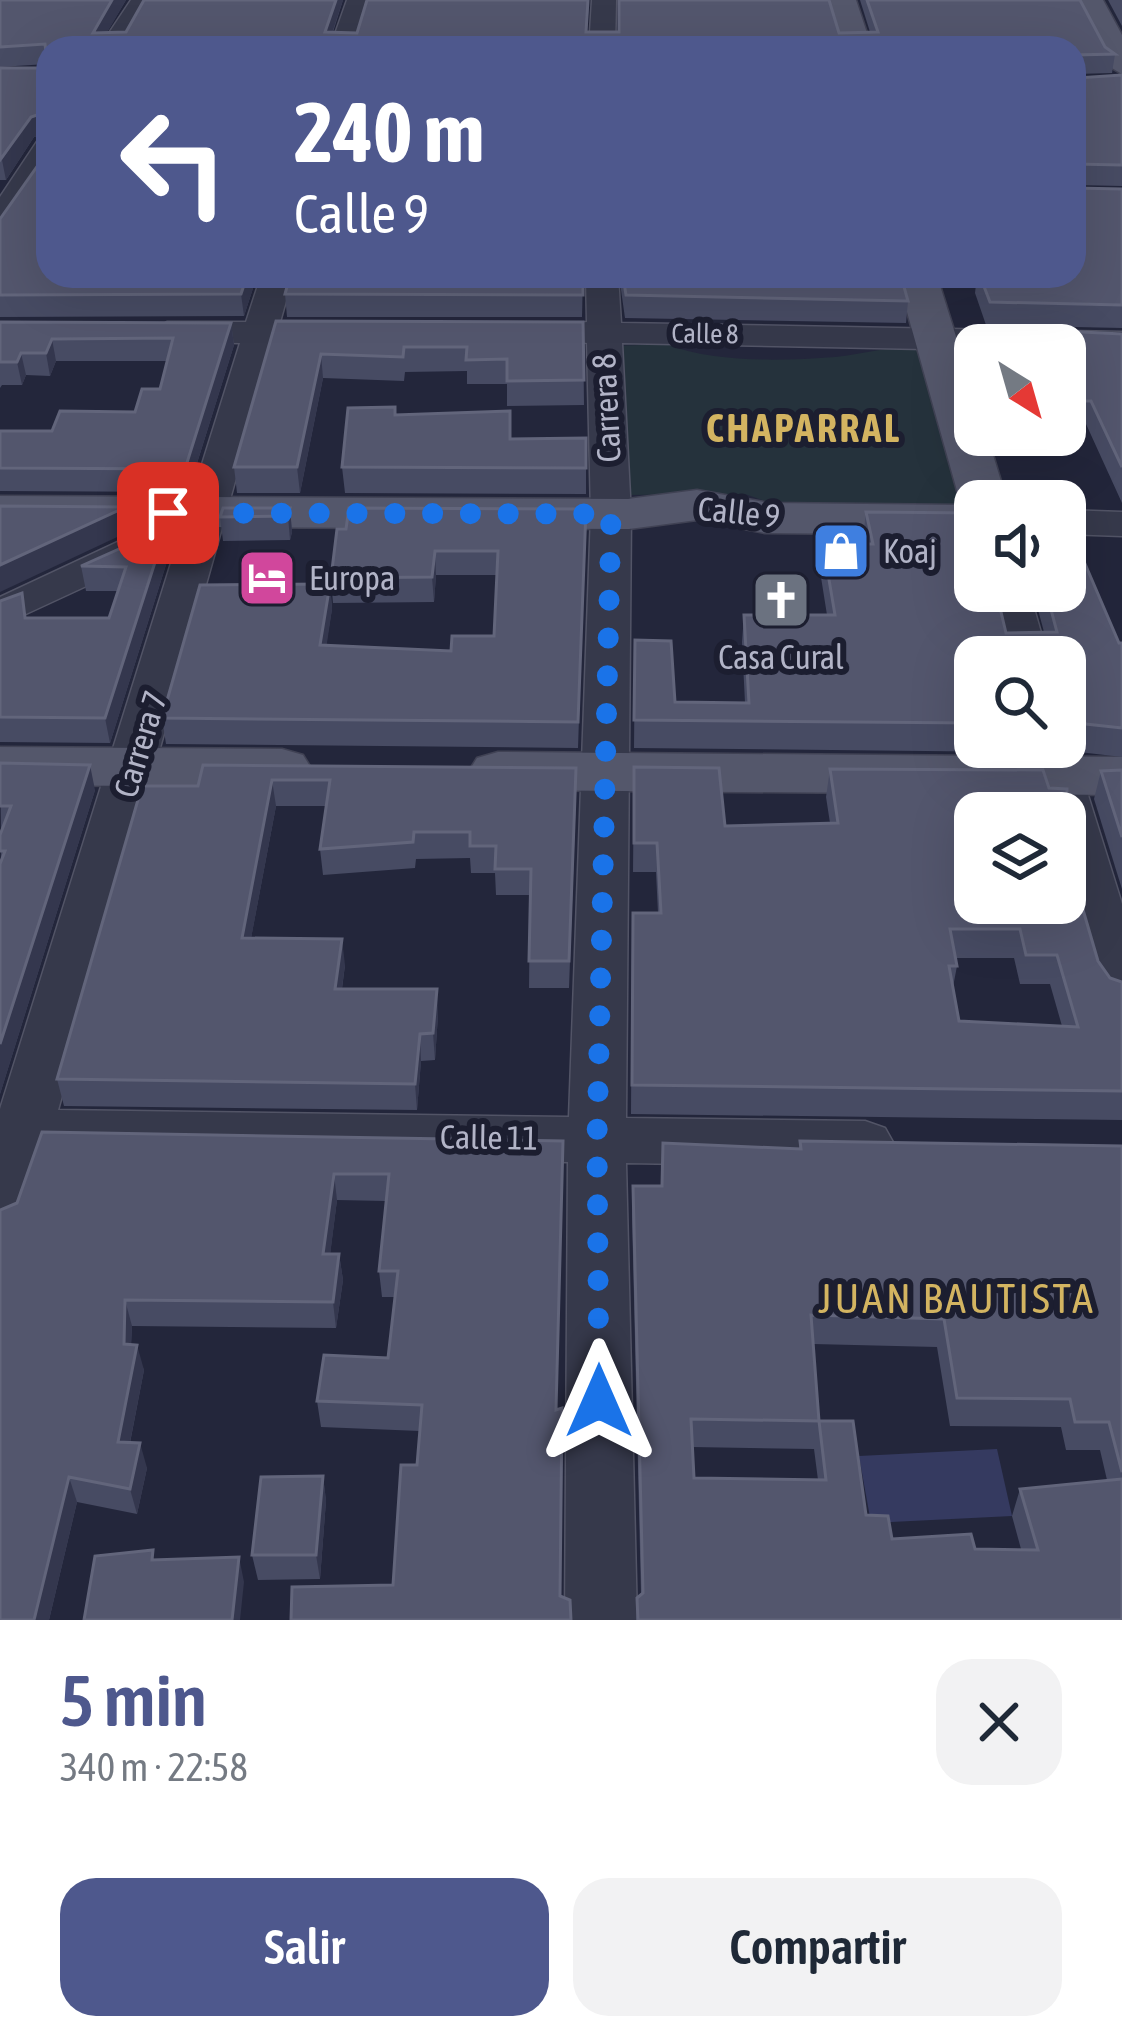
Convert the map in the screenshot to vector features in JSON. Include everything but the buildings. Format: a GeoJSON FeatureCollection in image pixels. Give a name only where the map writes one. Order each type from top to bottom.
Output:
{"type":"FeatureCollection","features":[{"type":"Feature","properties":{"kind":"main road"},"geometry":{"type":"LineString","coordinates":[[840,0],[852,36]]}},
{"type":"Feature","properties":{"kind":"main road"},"geometry":{"type":"LineString","coordinates":[[1087,0],[1117,78]]}},
{"type":"Feature","properties":{"kind":"main road"},"geometry":{"type":"LineString","coordinates":[[920,288],[977,480]]}},
{"type":"Feature","properties":{"kind":"main road","name":"Calle 9"},"geometry":{"type":"LineString","coordinates":[[0,511],[611,514],[651,507],[735,507],[765,518],[954,520]]}},
{"type":"Feature","properties":{"kind":"main road"},"geometry":{"type":"LineString","coordinates":[[440,770],[604,772],[954,763]]}},
{"type":"Feature","properties":{"kind":"main road"},"geometry":{"type":"LineString","coordinates":[[0,766],[345,769]]}},
{"type":"Feature","properties":{"kind":"main road"},"geometry":{"type":"LineString","coordinates":[[1085,768],[1122,776]]}},
{"type":"Feature","properties":{"kind":"street"},"geometry":{"type":"LineString","coordinates":[[120,36],[143,0]]}},
{"type":"Feature","properties":{"kind":"street"},"geometry":{"type":"LineString","coordinates":[[347,36],[359,0]]}},
{"type":"Feature","properties":{"kind":"street"},"geometry":{"type":"LineString","coordinates":[[602,36],[604,0]]}},
{"type":"Feature","properties":{"kind":"street"},"geometry":{"type":"LineString","coordinates":[[0,220],[23,188]]}},
{"type":"Feature","properties":{"kind":"street","name":"Carrera 7"},"geometry":{"type":"LineString","coordinates":[[0,1211],[12,1131],[134,766],[273,288]]}},
{"type":"Feature","properties":{"kind":"street","name":"Carrera 8"},"geometry":{"type":"LineString","coordinates":[[601,1620],[597,1138],[611,514],[602,288]]}},
{"type":"Feature","properties":{"kind":"street"},"geometry":{"type":"LineString","coordinates":[[141,332],[373,333]]}},
{"type":"Feature","properties":{"kind":"street","name":"Calle 8"},"geometry":{"type":"LineString","coordinates":[[534,332],[677,333],[705,345],[831,347],[861,338],[935,339]]}},
{"type":"Feature","properties":{"kind":"street"},"geometry":{"type":"LineString","coordinates":[[935,339],[1122,342]]}},
{"type":"Feature","properties":{"kind":"street"},"geometry":{"type":"LineString","coordinates":[[0,613],[209,514]]}},
{"type":"Feature","properties":{"kind":"street"},"geometry":{"type":"LineString","coordinates":[[1086,523],[1122,524]]}},
{"type":"Feature","properties":{"kind":"street"},"geometry":{"type":"LineString","coordinates":[[1055,768],[1122,989]]}},
{"type":"Feature","properties":{"kind":"street","name":"Calle 11"},"geometry":{"type":"LineString","coordinates":[[12,1131],[907,1144]]}},
{"type":"Feature","properties":{"kind":"shaded area"},"geometry":{"type":"Polygon","coordinates":[[[665,344],[705,355],[771,360],[919,346],[956,480],[954,508],[784,508],[745,494],[625,495],[616,346],[665,344]]]}},
{"type":"Feature","properties":{"kind":"water"},"geometry":{"type":"Polygon","coordinates":[[[997,1449],[1012,1516],[871,1523],[859,1456],[997,1449]]]}},
{"type":"Feature","properties":{"kind":"place","name":"Koaj"},"geometry":{"type":"Point","coordinates":[841,551]}},
{"type":"Feature","properties":{"kind":"place","name":"Europa"},"geometry":{"type":"Point","coordinates":[267,578]}},
{"type":"Feature","properties":{"kind":"place","name":"Casa Cural"},"geometry":{"type":"Point","coordinates":[781,600]}},
{"type":"Feature","properties":{"kind":"district","name":"CHAPARRAL"},"geometry":{"type":"Point","coordinates":[804,428]}},
{"type":"Feature","properties":{"kind":"district","name":"JUAN BAUTISTA"},"geometry":{"type":"Point","coordinates":[957,1298]}},
{"type":"Feature","properties":{"kind":"route"},"geometry":{"type":"LineString","coordinates":[[168,513],[611,514],[597,1138],[599,1401]]}}]}
